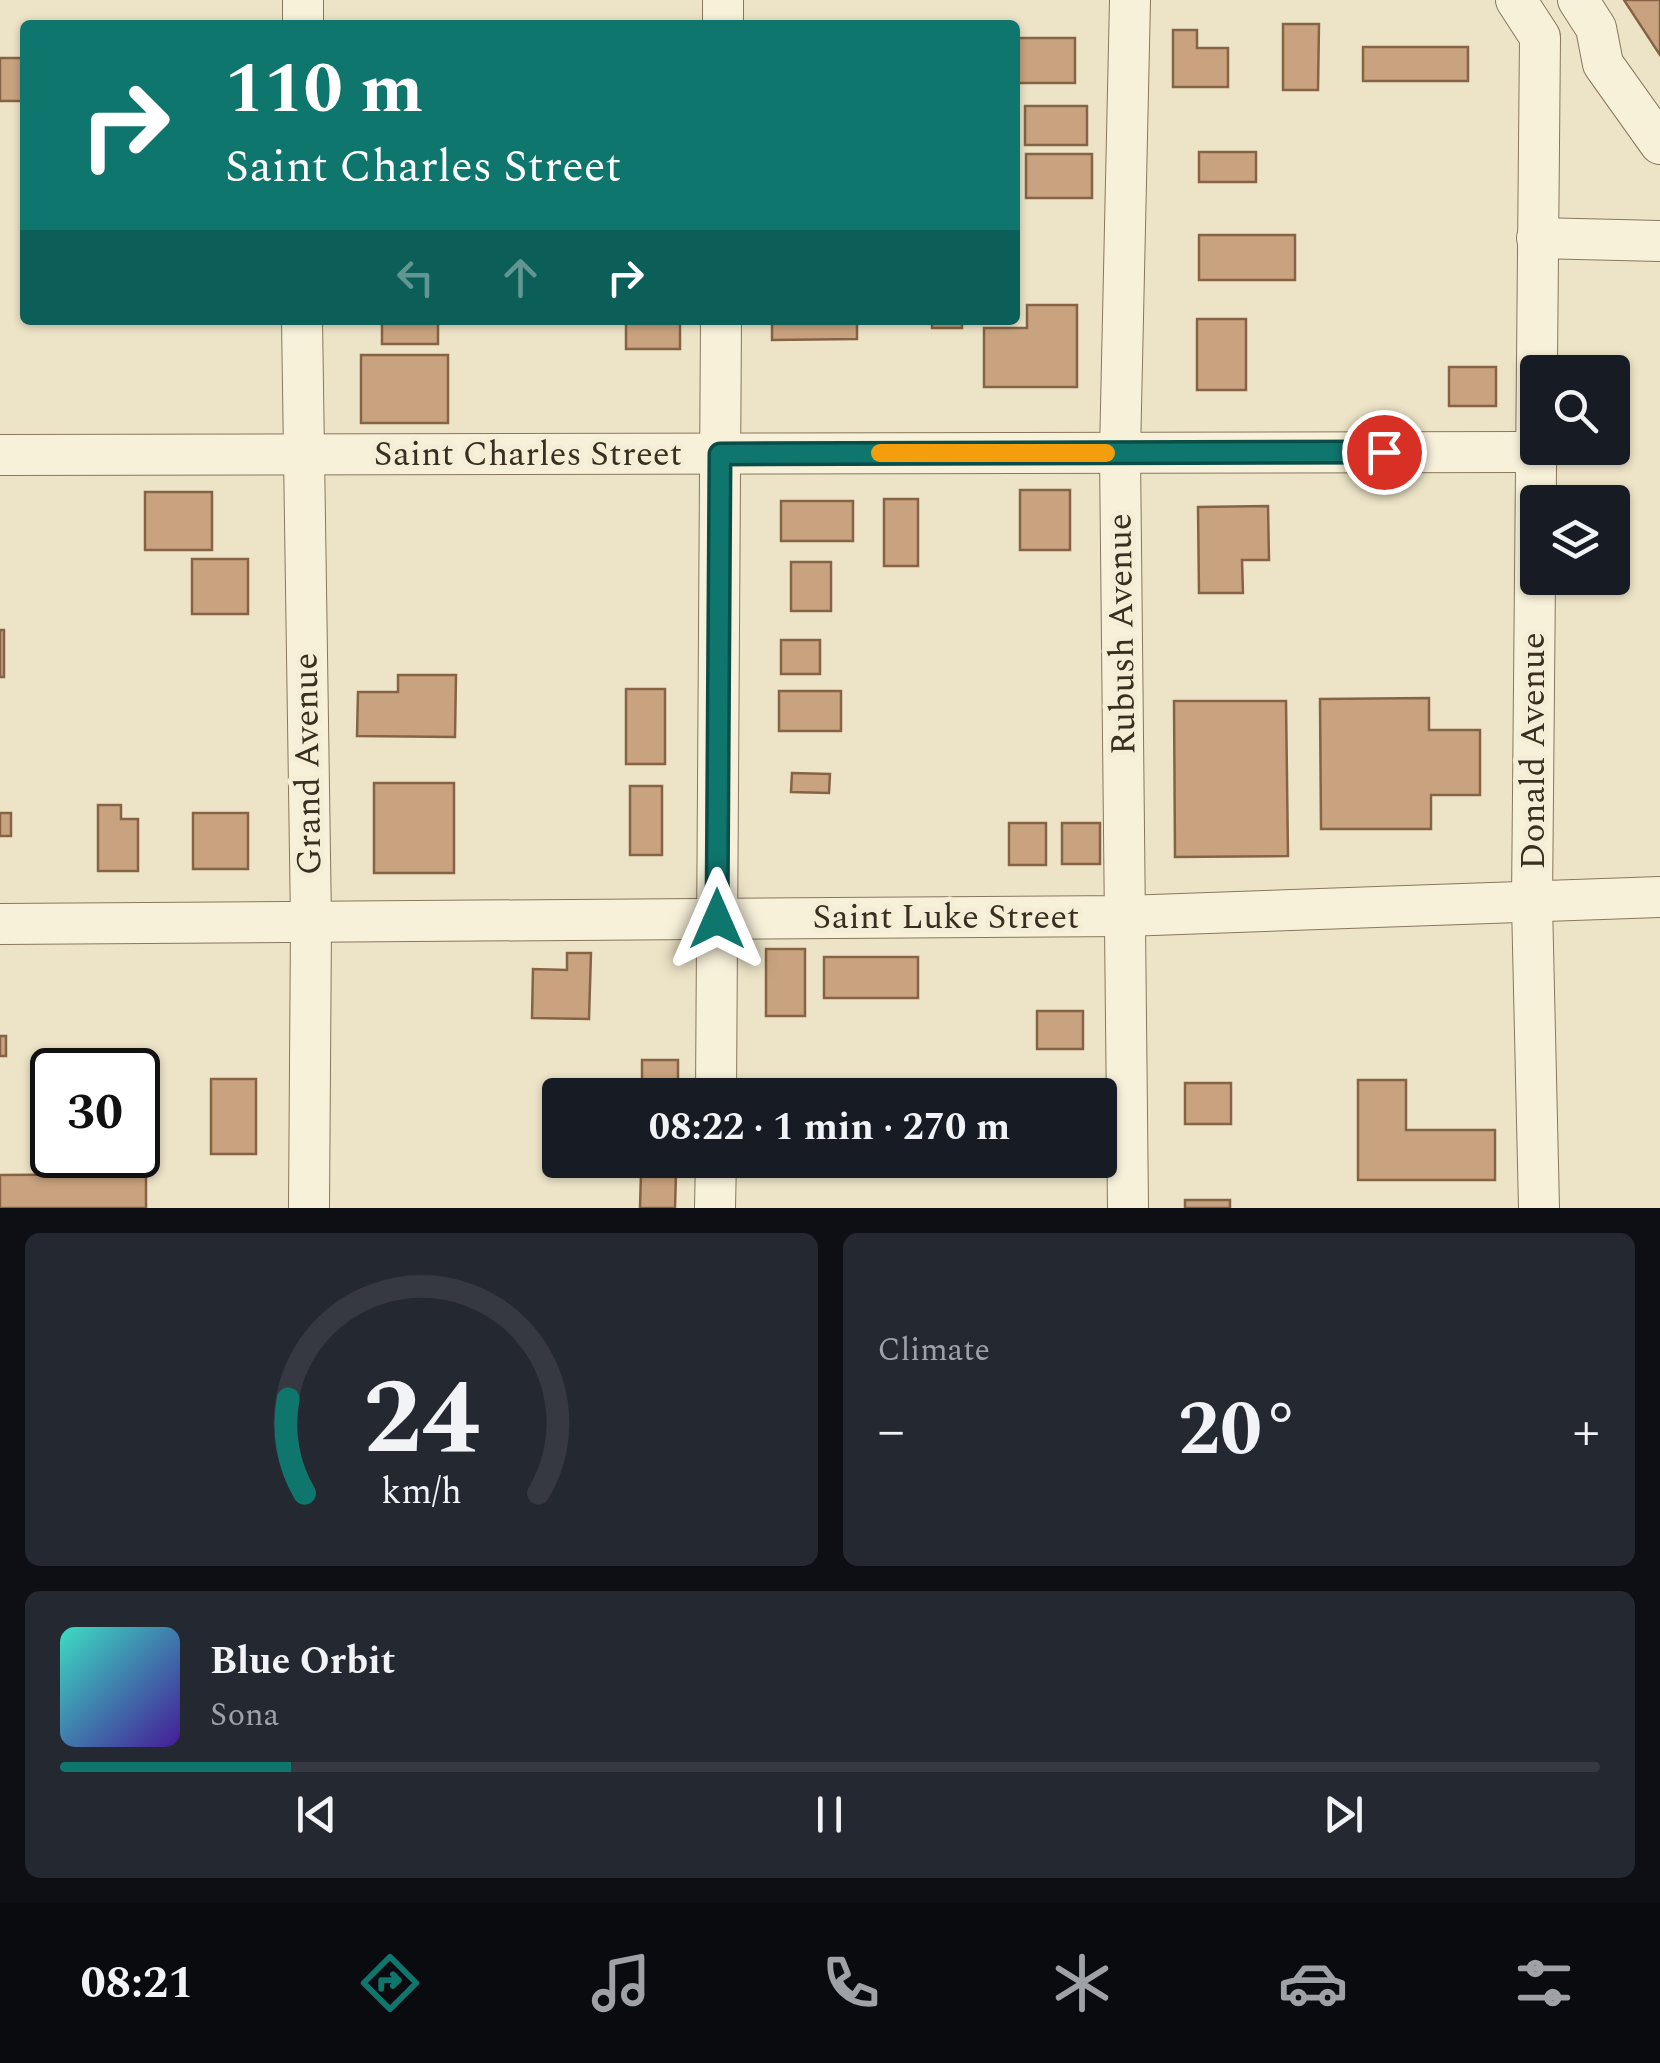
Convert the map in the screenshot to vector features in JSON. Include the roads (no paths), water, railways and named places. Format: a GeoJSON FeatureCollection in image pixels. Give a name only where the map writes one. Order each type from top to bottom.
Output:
{"type":"FeatureCollection","features":[{"type":"Feature","properties":{"kind":"street","name":"Rubush Avenue"},"geometry":{"type":"LineString","coordinates":[[1128,1208],[1120,453],[1130,0]]}},
{"type":"Feature","properties":{"kind":"street","name":"Donald Avenue"},"geometry":{"type":"LineString","coordinates":[[1516,0],[1540,36],[1536,355]]}},
{"type":"Feature","properties":{"kind":"street"},"geometry":{"type":"LineString","coordinates":[[1578,0],[1596,28],[1603,64],[1660,144]]}},
{"type":"Feature","properties":{"kind":"street"},"geometry":{"type":"LineString","coordinates":[[1538,238],[1660,241]]}},
{"type":"Feature","properties":{"kind":"street","name":"Grand Avenue"},"geometry":{"type":"LineString","coordinates":[[302,325],[311,922],[309,1208]]}},
{"type":"Feature","properties":{"kind":"street"},"geometry":{"type":"LineString","coordinates":[[716,1078],[721,325]]}},
{"type":"Feature","properties":{"kind":"street","name":"Saint Charles Street"},"geometry":{"type":"LineString","coordinates":[[0,455],[1520,452]]}},
{"type":"Feature","properties":{"kind":"street","name":"Donald Avenue"},"geometry":{"type":"LineString","coordinates":[[1535,465],[1532,903],[1539,1208]]}},
{"type":"Feature","properties":{"kind":"street","name":"Saint Luke Street"},"geometry":{"type":"LineString","coordinates":[[0,924],[1125,916],[1660,897]]}},
{"type":"Feature","properties":{"kind":"street"},"geometry":{"type":"LineString","coordinates":[[715,1208],[716,1178]]}}]}
